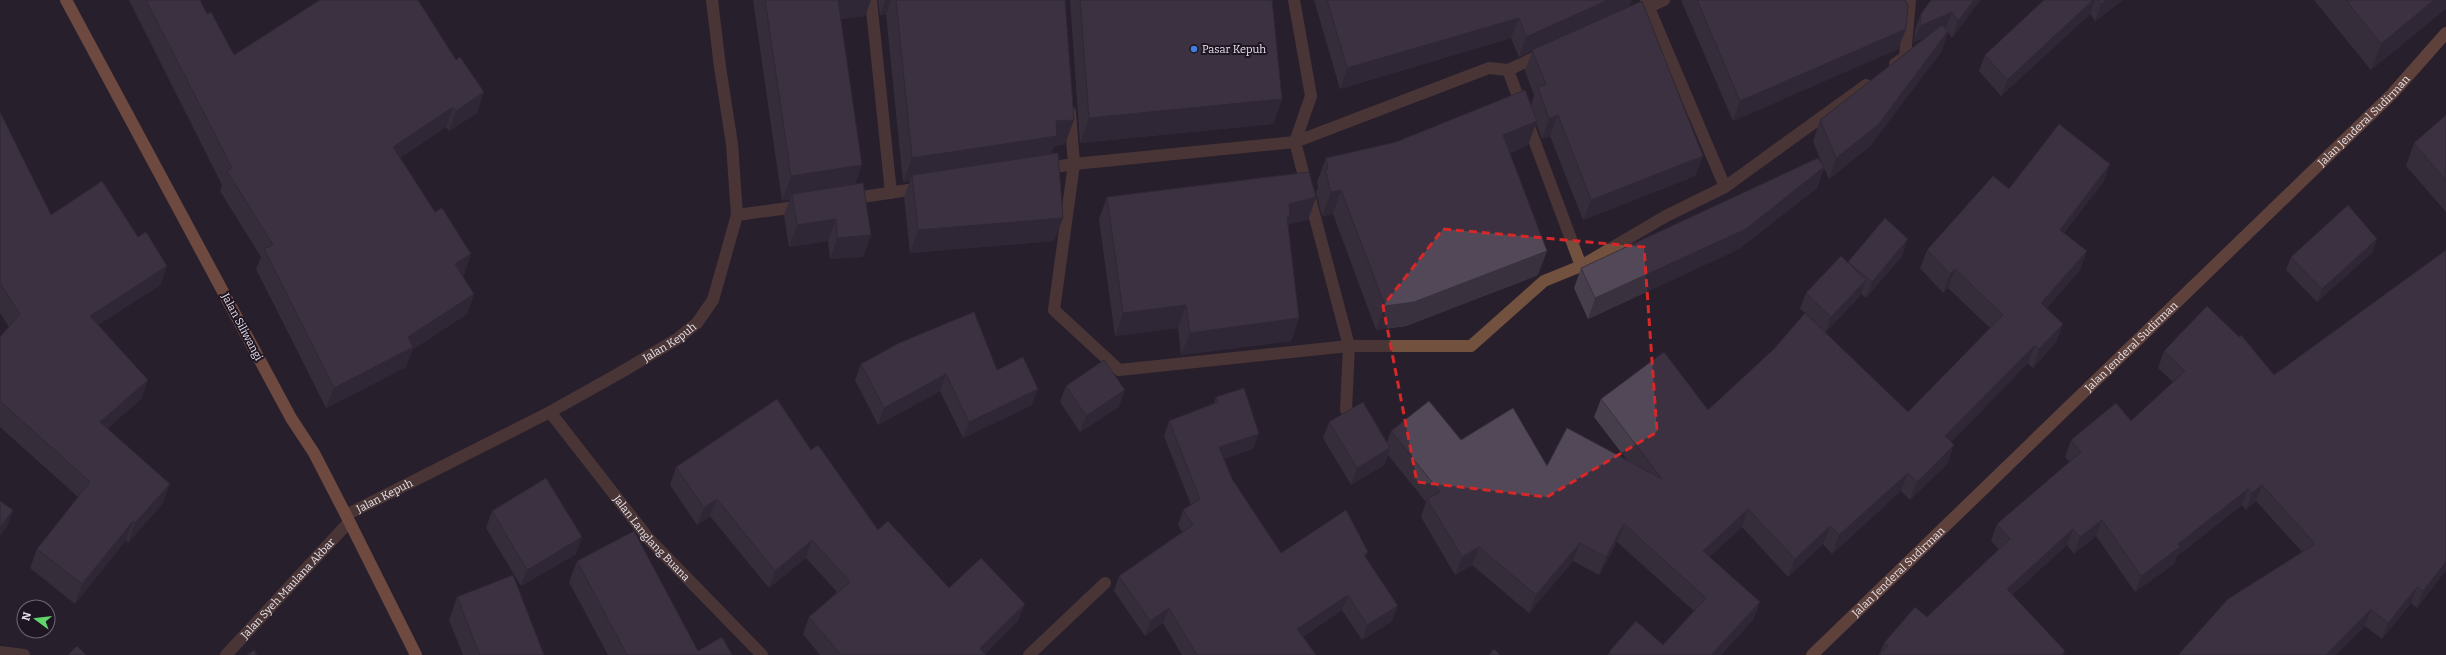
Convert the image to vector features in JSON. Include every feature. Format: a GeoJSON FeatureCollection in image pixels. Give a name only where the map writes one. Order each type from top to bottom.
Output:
{"type":"FeatureCollection","features":[{"type":"Feature","properties":{"kind":"main road","name":"Jalan Siliwangi"},"geometry":{"type":"LineString","coordinates":[[66,0],[291,418],[314,453],[416,655]]}},
{"type":"Feature","properties":{"kind":"main road","name":"Jalan Jenderal Sudirman"},"geometry":{"type":"LineString","coordinates":[[1812,655],[2392,94],[2446,33]]}},
{"type":"Feature","properties":{"kind":"street","name":"Jalan Kepuh"},"geometry":{"type":"LineString","coordinates":[[347,517],[550,412],[677,339],[697,323],[713,300],[736,220],[732,144],[712,0]]}},
{"type":"Feature","properties":{"kind":"street"},"geometry":{"type":"LineString","coordinates":[[871,0],[892,193]]}},
{"type":"Feature","properties":{"kind":"street"},"geometry":{"type":"LineString","coordinates":[[1294,0],[1311,96],[1295,142],[1349,346],[1346,404]]}},
{"type":"Feature","properties":{"kind":"street"},"geometry":{"type":"LineString","coordinates":[[1620,20],[1647,4],[1664,0]]}},
{"type":"Feature","properties":{"kind":"street"},"geometry":{"type":"LineString","coordinates":[[1069,101],[1074,164],[1054,310],[1119,370],[1349,346],[1471,346],[1544,281],[1581,266],[1666,216],[1724,187],[1905,57],[1910,0]]}},
{"type":"Feature","properties":{"kind":"street"},"geometry":{"type":"LineString","coordinates":[[1647,4],[1724,187]]}},
{"type":"Feature","properties":{"kind":"street"},"geometry":{"type":"LineString","coordinates":[[1028,171],[1074,164],[1295,142],[1489,68],[1508,70],[1557,48]]}},
{"type":"Feature","properties":{"kind":"street"},"geometry":{"type":"LineString","coordinates":[[1508,70],[1581,266]]}},
{"type":"Feature","properties":{"kind":"street"},"geometry":{"type":"LineString","coordinates":[[837,201],[937,186]]}},
{"type":"Feature","properties":{"kind":"street"},"geometry":{"type":"LineString","coordinates":[[736,220],[814,204]]}},
{"type":"Feature","properties":{"kind":"street","name":"Jalan Langlang Buana"},"geometry":{"type":"LineString","coordinates":[[550,412],[649,539],[762,655]]}},
{"type":"Feature","properties":{"kind":"street","name":"Jalan Syeh Maulana Akbar"},"geometry":{"type":"LineString","coordinates":[[226,655],[347,517]]}},
{"type":"Feature","properties":{"kind":"street"},"geometry":{"type":"LineString","coordinates":[[1029,655],[1105,583]]}},
{"type":"Feature","properties":{"kind":"street"},"geometry":{"type":"LineString","coordinates":[[0,652],[24,655]]}},
{"type":"Feature","properties":{"kind":"highlighted area"},"geometry":{"type":"Polygon","coordinates":[[[1443,229],[1644,247],[1657,432],[1547,497],[1417,482],[1383,306],[1443,229]]]}},
{"type":"Feature","properties":{"kind":"building"},"geometry":{"type":"Polygon","coordinates":[[[146,0],[200,0],[207,14],[211,12],[234,55],[320,0],[418,0],[456,60],[460,57],[484,92],[456,111],[453,107],[393,147],[435,212],[442,208],[471,254],[455,264],[474,294],[408,337],[413,347],[334,388],[264,249],[273,245],[227,171],[232,168],[146,0]]]}},
{"type":"Feature","properties":{"kind":"building"},"geometry":{"type":"Polygon","coordinates":[[[765,0],[838,0],[862,165],[791,176],[765,0]]]}},
{"type":"Feature","properties":{"kind":"building"},"geometry":{"type":"Polygon","coordinates":[[[896,0],[1065,0],[1074,120],[1056,121],[1057,136],[912,158],[896,0]]]}},
{"type":"Feature","properties":{"kind":"building"},"geometry":{"type":"Polygon","coordinates":[[[1080,0],[1272,0],[1282,99],[1089,118],[1080,0]]]}},
{"type":"Feature","properties":{"kind":"building"},"geometry":{"type":"Polygon","coordinates":[[[1327,0],[1608,0],[1526,37],[1519,18],[1347,68],[1327,0]]]}},
{"type":"Feature","properties":{"kind":"building"},"geometry":{"type":"Polygon","coordinates":[[[1697,0],[1905,0],[1908,6],[1906,29],[1740,101],[1697,0]]]}},
{"type":"Feature","properties":{"kind":"building"},"geometry":{"type":"Polygon","coordinates":[[[1931,0],[1974,0],[1958,21],[1952,12],[1920,26],[1921,14],[1931,0]]]}},
{"type":"Feature","properties":{"kind":"building"},"geometry":{"type":"Polygon","coordinates":[[[2044,0],[2093,0],[2007,80],[1985,55],[2044,0]]]}},
{"type":"Feature","properties":{"kind":"building"},"geometry":{"type":"Polygon","coordinates":[[[2098,0],[2107,0],[2101,4],[2098,0]]]}},
{"type":"Feature","properties":{"kind":"building"},"geometry":{"type":"Polygon","coordinates":[[[2346,0],[2434,0],[2381,44],[2346,0]]]}},
{"type":"Feature","properties":{"kind":"building"},"geometry":{"type":"Polygon","coordinates":[[[1642,1],[1703,156],[1591,200],[1558,115],[1549,119],[1538,87],[1546,84],[1532,50],[1642,1]]]}},
{"type":"Feature","properties":{"kind":"building"},"geometry":{"type":"Polygon","coordinates":[[[1942,25],[1948,31],[1878,125],[1836,158],[1820,120],[1942,25]]]}},
{"type":"Feature","properties":{"kind":"building"},"geometry":{"type":"Polygon","coordinates":[[[1525,90],[1537,121],[1503,135],[1547,251],[1414,302],[1385,306],[1341,190],[1331,192],[1325,169],[1328,169],[1326,158],[1396,142],[1525,90]]]}},
{"type":"Feature","properties":{"kind":"building"},"geometry":{"type":"Polygon","coordinates":[[[0,112],[51,215],[102,181],[138,237],[146,232],[167,266],[90,316],[148,380],[100,422],[170,484],[135,523],[133,521],[82,584],[37,549],[90,482],[0,401],[0,337],[20,314],[0,283],[0,112]]]}},
{"type":"Feature","properties":{"kind":"building"},"geometry":{"type":"Polygon","coordinates":[[[2446,115],[2446,181],[2414,143],[2446,115]]]}},
{"type":"Feature","properties":{"kind":"building"},"geometry":{"type":"Polygon","coordinates":[[[2059,124],[2110,164],[2060,230],[2087,251],[2041,303],[2063,324],[2039,349],[2035,345],[1945,436],[1954,445],[1917,482],[1908,473],[1839,535],[1830,526],[1795,559],[1748,509],[1703,551],[1760,602],[1711,655],[1612,655],[1609,652],[1636,621],[1663,645],[1706,598],[1624,524],[1606,557],[1580,543],[1536,595],[1479,547],[1462,557],[1427,499],[1440,492],[1391,431],[1429,401],[1461,440],[1513,408],[1547,466],[1567,428],[1662,479],[1601,399],[1664,352],[1708,410],[1774,349],[1805,313],[1908,412],[2003,315],[1955,269],[1950,274],[1927,250],[1993,176],[2009,189],[2059,124]]]}},
{"type":"Feature","properties":{"kind":"building"},"geometry":{"type":"Polygon","coordinates":[[[1058,153],[1063,218],[918,230],[912,175],[1058,153]]]}},
{"type":"Feature","properties":{"kind":"building"},"geometry":{"type":"Polygon","coordinates":[[[1818,158],[1824,167],[1746,229],[1595,298],[1581,268],[1818,158]]]}},
{"type":"Feature","properties":{"kind":"building"},"geometry":{"type":"Polygon","coordinates":[[[1309,172],[1316,197],[1289,204],[1290,217],[1287,217],[1299,318],[1190,333],[1186,305],[1123,313],[1107,197],[1309,172]]]}},
{"type":"Feature","properties":{"kind":"building"},"geometry":{"type":"Polygon","coordinates":[[[863,183],[871,235],[837,238],[836,219],[797,225],[792,194],[863,183]]]}},
{"type":"Feature","properties":{"kind":"building"},"geometry":{"type":"Polygon","coordinates":[[[2348,205],[2377,239],[2322,289],[2291,257],[2348,205]]]}},
{"type":"Feature","properties":{"kind":"building"},"geometry":{"type":"Polygon","coordinates":[[[1885,218],[1908,239],[1872,282],[1848,262],[1885,218]]]}},
{"type":"Feature","properties":{"kind":"building"},"geometry":{"type":"Polygon","coordinates":[[[2446,250],[2446,562],[2423,591],[2417,587],[2388,623],[2371,609],[2326,655],[2178,655],[2228,599],[2315,544],[2262,485],[2252,493],[2248,489],[2178,544],[2180,547],[2141,576],[2102,520],[2080,537],[2073,529],[2007,589],[2065,651],[2060,655],[1880,654],[1888,646],[1884,643],[1915,607],[1927,617],[2010,539],[1997,524],[2081,452],[2071,440],[2116,403],[2131,421],[2185,371],[2164,351],[2207,306],[2239,337],[2241,335],[2274,375],[2446,250]]]}},
{"type":"Feature","properties":{"kind":"building"},"geometry":{"type":"Polygon","coordinates":[[[1841,256],[1866,280],[1831,317],[1806,293],[1841,256]]]}},
{"type":"Feature","properties":{"kind":"building"},"geometry":{"type":"Polygon","coordinates":[[[974,312],[997,370],[1023,357],[1038,389],[969,422],[946,374],[884,408],[861,364],[899,343],[974,312]]]}},
{"type":"Feature","properties":{"kind":"building"},"geometry":{"type":"Polygon","coordinates":[[[1104,360],[1125,390],[1086,416],[1066,386],[1104,360]]]}},
{"type":"Feature","properties":{"kind":"building"},"geometry":{"type":"Polygon","coordinates":[[[1244,388],[1259,434],[1219,447],[1232,479],[1281,553],[1346,510],[1368,552],[1364,555],[1398,606],[1367,625],[1348,595],[1297,629],[1316,655],[1197,655],[1169,608],[1150,621],[1119,576],[1193,525],[1183,510],[1200,499],[1169,421],[1218,402],[1216,397],[1244,388]]]}},
{"type":"Feature","properties":{"kind":"building"},"geometry":{"type":"Polygon","coordinates":[[[777,399],[811,450],[818,445],[878,530],[888,521],[949,588],[981,558],[1025,604],[980,648],[986,655],[841,655],[809,617],[850,582],[812,540],[775,571],[717,499],[704,508],[676,467],[777,399]]]}},
{"type":"Feature","properties":{"kind":"building"},"geometry":{"type":"Polygon","coordinates":[[[1363,402],[1390,448],[1357,468],[1329,422],[1363,402]]]}},
{"type":"Feature","properties":{"kind":"building"},"geometry":{"type":"Polygon","coordinates":[[[546,478],[582,537],[527,570],[492,511],[546,478]]]}},
{"type":"Feature","properties":{"kind":"building"},"geometry":{"type":"Polygon","coordinates":[[[0,501],[13,510],[0,528],[0,501]]]}},
{"type":"Feature","properties":{"kind":"building"},"geometry":{"type":"Polygon","coordinates":[[[634,531],[698,651],[722,637],[732,655],[627,655],[577,561],[634,531]]]}},
{"type":"Feature","properties":{"kind":"building"},"geometry":{"type":"Polygon","coordinates":[[[513,575],[544,655],[480,655],[457,597],[513,575]]]}},
{"type":"Feature","properties":{"kind":"building"},"geometry":{"type":"Polygon","coordinates":[[[77,646],[86,655],[68,655],[77,646]]]}},
{"type":"Feature","properties":{"kind":"building"},"geometry":{"type":"Polygon","coordinates":[[[1494,649],[1500,655],[1489,655],[1494,649]]]}},
{"type":"Feature","properties":{"kind":"building"},"geometry":{"type":"Polygon","coordinates":[[[254,650],[257,655],[247,655],[254,650]]]}},
{"type":"Feature","properties":{"kind":"place","name":"Pasar Kepuh"},"geometry":{"type":"Point","coordinates":[1194,49]}}]}
